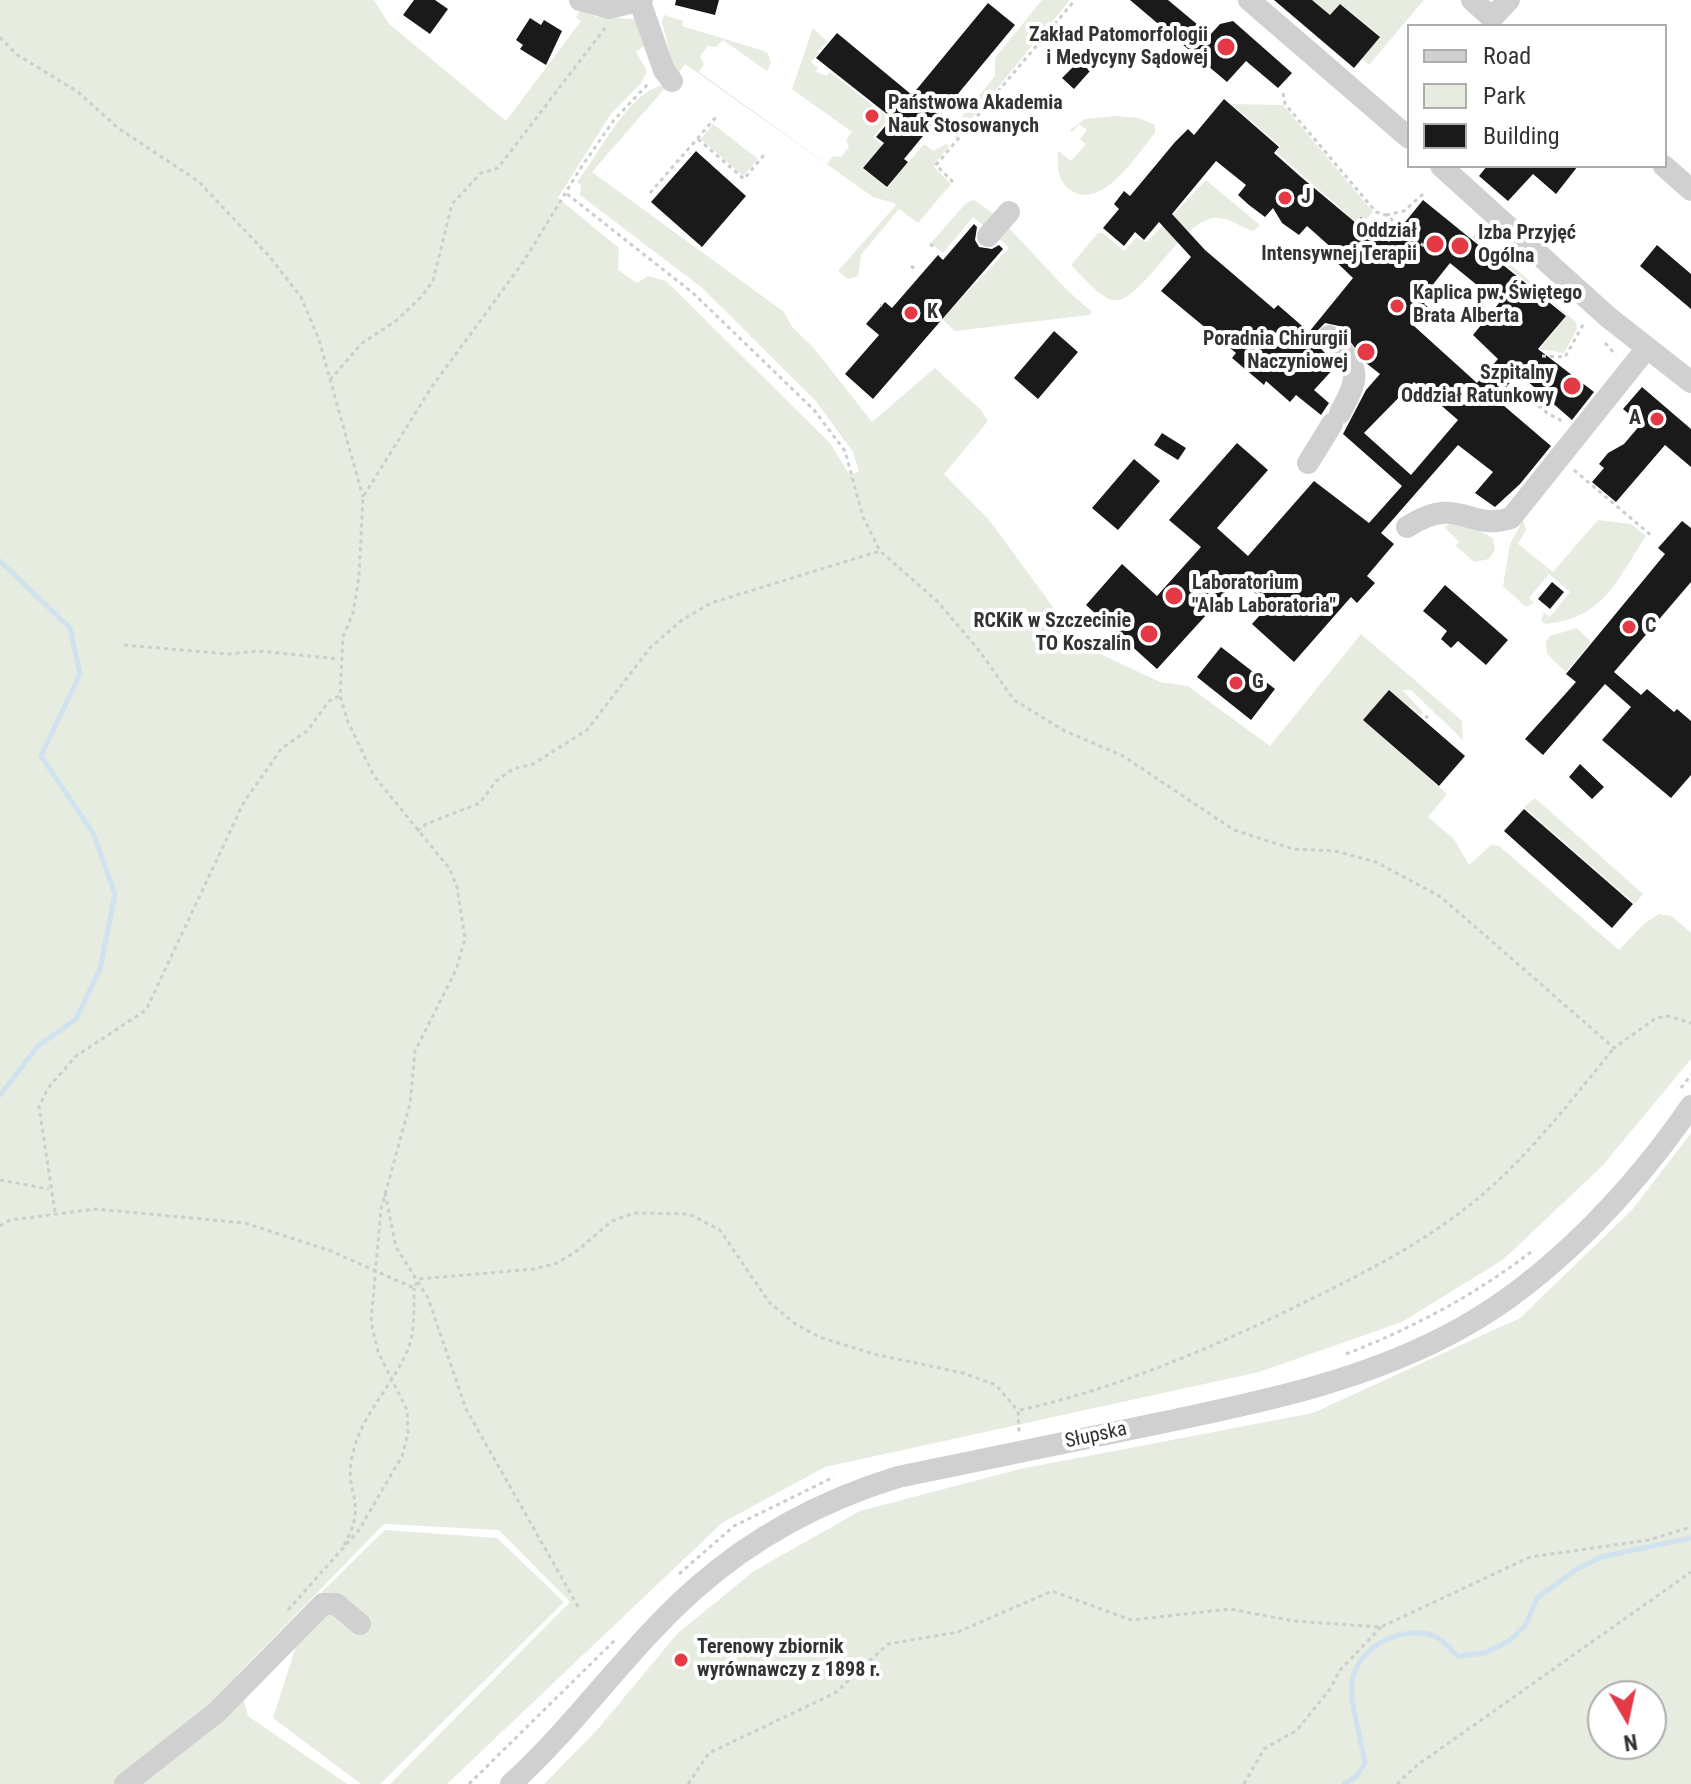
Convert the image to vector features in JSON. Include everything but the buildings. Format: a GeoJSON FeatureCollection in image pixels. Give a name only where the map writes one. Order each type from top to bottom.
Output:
{"type":"FeatureCollection","features":[{"type":"Feature","properties":{"kind":"street"},"geometry":{"type":"LineString","coordinates":[[580,0],[609,8],[641,1],[668,75]]}},
{"type":"Feature","properties":{"kind":"street"},"geometry":{"type":"LineString","coordinates":[[1249,0],[1407,136]]}},
{"type":"Feature","properties":{"kind":"street"},"geometry":{"type":"LineString","coordinates":[[1472,0],[1497,22],[1509,0]]}},
{"type":"Feature","properties":{"kind":"street"},"geometry":{"type":"LineString","coordinates":[[1443,168],[1647,348],[1691,382]]}},
{"type":"Feature","properties":{"kind":"street"},"geometry":{"type":"LineString","coordinates":[[1666,168],[1691,190]]}},
{"type":"Feature","properties":{"kind":"street"},"geometry":{"type":"LineString","coordinates":[[988,236],[1009,212]]}},
{"type":"Feature","properties":{"kind":"street"},"geometry":{"type":"LineString","coordinates":[[1308,463],[1336,418],[1357,374],[1354,363],[1329,336]]}},
{"type":"Feature","properties":{"kind":"street"},"geometry":{"type":"LineString","coordinates":[[1407,527],[1431,514],[1456,511],[1490,523],[1511,518],[1647,348]]}},
{"type":"Feature","properties":{"kind":"street","name":"Słupska"},"geometry":{"type":"LineString","coordinates":[[511,1784],[582,1713],[695,1589],[756,1541],[791,1520],[861,1488],[898,1477],[1298,1392],[1425,1347],[1502,1301],[1575,1241],[1662,1148],[1691,1106]]}},
{"type":"Feature","properties":{"kind":"street"},"geometry":{"type":"LineString","coordinates":[[125,1784],[217,1712],[323,1604],[330,1602],[360,1624]]}},
{"type":"Feature","properties":{"kind":"path"},"geometry":{"type":"LineString","coordinates":[[953,182],[936,165],[1075,0]]}},
{"type":"Feature","properties":{"kind":"path"},"geometry":{"type":"LineString","coordinates":[[330,380],[361,344],[397,320],[433,281],[452,204],[481,173],[498,168],[604,31],[609,8]]}},
{"type":"Feature","properties":{"kind":"path"},"geometry":{"type":"LineString","coordinates":[[0,37],[16,54],[78,92],[118,128],[198,181],[269,256],[301,297],[330,380],[363,497],[359,576],[340,659],[340,696],[348,722],[374,776],[449,868],[457,887],[465,939],[456,970],[415,1051],[410,1104],[385,1185],[374,1273],[371,1322],[378,1352],[407,1410],[408,1434],[402,1456],[359,1530],[290,1605],[281,1626],[293,1635]]}},
{"type":"Feature","properties":{"kind":"path"},"geometry":{"type":"LineString","coordinates":[[363,497],[431,388],[567,194],[571,182],[614,120],[668,75]]}},
{"type":"Feature","properties":{"kind":"path"},"geometry":{"type":"LineString","coordinates":[[1283,93],[1285,104],[1376,212],[1386,215],[1425,247]]}},
{"type":"Feature","properties":{"kind":"path"},"geometry":{"type":"LineString","coordinates":[[650,193],[716,117]]}},
{"type":"Feature","properties":{"kind":"path"},"geometry":{"type":"LineString","coordinates":[[698,139],[744,179],[764,155]]}},
{"type":"Feature","properties":{"kind":"path"},"geometry":{"type":"LineString","coordinates":[[567,194],[693,293],[814,410],[845,451],[863,517],[880,551],[937,601],[978,649],[1014,700],[1063,730],[1123,756],[1234,830],[1293,849],[1335,851],[1376,862],[1441,897],[1614,1048]]}},
{"type":"Feature","properties":{"kind":"path"},"geometry":{"type":"LineString","coordinates":[[1386,215],[1404,211],[1423,194]]}},
{"type":"Feature","properties":{"kind":"path"},"geometry":{"type":"LineString","coordinates":[[1542,356],[1565,357],[1584,323]]}},
{"type":"Feature","properties":{"kind":"path"},"geometry":{"type":"LineString","coordinates":[[1502,374],[1570,427]]}},
{"type":"Feature","properties":{"kind":"path"},"geometry":{"type":"LineString","coordinates":[[1571,467],[1652,536]]}},
{"type":"Feature","properties":{"kind":"path"},"geometry":{"type":"LineString","coordinates":[[417,831],[426,824],[480,803],[496,781],[513,769],[533,764],[587,730],[650,648],[682,620],[711,603],[737,593],[880,551]]}},
{"type":"Feature","properties":{"kind":"path"},"geometry":{"type":"LineString","coordinates":[[124,645],[228,654],[258,651],[340,659]]}},
{"type":"Feature","properties":{"kind":"path"},"geometry":{"type":"LineString","coordinates":[[55,1212],[49,1189],[50,1169],[39,1107],[48,1088],[76,1056],[146,1010],[244,802],[282,748],[307,731],[329,701],[340,696]]}},
{"type":"Feature","properties":{"kind":"path"},"geometry":{"type":"LineString","coordinates":[[1018,1411],[1079,1397],[1148,1373],[1386,1262],[1467,1207],[1537,1142],[1614,1048],[1656,1018],[1669,1016],[1691,1023]]}},
{"type":"Feature","properties":{"kind":"path"},"geometry":{"type":"LineString","coordinates":[[0,1180],[49,1189]]}},
{"type":"Feature","properties":{"kind":"path"},"geometry":{"type":"LineString","coordinates":[[385,1185],[396,1247],[408,1270],[419,1279],[466,1409],[580,1610]]}},
{"type":"Feature","properties":{"kind":"path"},"geometry":{"type":"LineString","coordinates":[[0,1226],[10,1220],[55,1212],[96,1209],[245,1223],[331,1251],[374,1273],[414,1288]]}},
{"type":"Feature","properties":{"kind":"path"},"geometry":{"type":"LineString","coordinates":[[419,1279],[534,1269],[557,1263],[578,1250],[594,1233],[634,1213],[689,1214],[720,1230],[769,1302],[794,1323],[819,1337],[860,1350],[963,1373],[996,1385],[1018,1411],[1019,1433]]}},
{"type":"Feature","properties":{"kind":"path"},"geometry":{"type":"LineString","coordinates":[[338,1556],[357,1522],[351,1461],[356,1441],[368,1413],[393,1377],[413,1332],[414,1288],[419,1279]]}},
{"type":"Feature","properties":{"kind":"path"},"geometry":{"type":"LineString","coordinates":[[1244,1784],[1264,1749],[1297,1730],[1330,1689],[1340,1670],[1381,1627],[1530,1557],[1649,1540],[1691,1527]]}},
{"type":"Feature","properties":{"kind":"path"},"geometry":{"type":"LineString","coordinates":[[1397,1784],[1416,1766],[1691,1572]]}},
{"type":"Feature","properties":{"kind":"path"},"geometry":{"type":"LineString","coordinates":[[688,1784],[709,1753],[835,1693],[888,1644],[958,1632],[1052,1591],[1131,1620],[1230,1609],[1294,1621],[1381,1627]]}},
{"type":"Feature","properties":{"kind":"green space"},"geometry":{"type":"Polygon","coordinates":[[[0,0],[374,0],[389,24],[506,121],[581,21],[576,17],[581,10],[597,17],[635,19],[644,46],[636,52],[647,71],[641,83],[610,115],[558,198],[619,248],[618,270],[637,283],[648,276],[666,281],[830,443],[849,474],[859,472],[853,452],[815,400],[701,287],[580,195],[581,185],[577,182],[615,126],[639,99],[664,85],[666,87],[592,172],[784,312],[792,327],[813,347],[872,422],[935,368],[981,410],[988,421],[944,474],[989,520],[1081,645],[1160,682],[1188,686],[1270,746],[1361,634],[1462,721],[1463,740],[1411,690],[1402,690],[1423,712],[1421,716],[1389,690],[1363,720],[1447,794],[1428,817],[1454,839],[1469,865],[1491,845],[1499,846],[1619,950],[1645,923],[1659,914],[1672,916],[1691,933],[1691,1059],[1602,1166],[1504,1259],[1402,1322],[1259,1372],[825,1467],[722,1523],[447,1784],[390,1784],[570,1602],[499,1530],[384,1524],[237,1675],[248,1716],[347,1784],[0,1784],[0,0]]]}},
{"type":"Feature","properties":{"kind":"green space"},"geometry":{"type":"Polygon","coordinates":[[[1042,0],[1070,0],[955,139],[955,125],[995,76],[995,58],[1042,0]]]}},
{"type":"Feature","properties":{"kind":"green space"},"geometry":{"type":"Polygon","coordinates":[[[1312,0],[1424,0],[1369,65],[1362,58],[1380,36],[1341,4],[1330,15],[1312,0]]]}},
{"type":"Feature","properties":{"kind":"green space"},"geometry":{"type":"Polygon","coordinates":[[[664,15],[683,21],[682,26],[767,52],[771,63],[767,71],[723,40],[716,47],[708,46],[700,56],[704,64],[699,72],[827,164],[833,156],[841,157],[849,147],[846,140],[852,132],[792,89],[813,28],[828,42],[817,51],[819,53],[811,62],[818,68],[816,72],[827,76],[830,72],[889,118],[873,137],[882,145],[862,168],[887,188],[924,144],[933,151],[946,144],[949,146],[933,166],[951,184],[918,223],[899,209],[861,255],[858,276],[848,279],[838,271],[897,204],[873,197],[685,64],[676,76],[662,22],[664,15]]]}},
{"type":"Feature","properties":{"kind":"green space"},"geometry":{"type":"Polygon","coordinates":[[[1231,104],[1283,105],[1373,212],[1366,220],[1361,216],[1356,222],[1276,152],[1280,146],[1231,104]]]}},
{"type":"Feature","properties":{"kind":"green space"},"geometry":{"type":"Polygon","coordinates":[[[1116,116],[1139,118],[1155,125],[1155,133],[1119,177],[1096,193],[1084,195],[1067,188],[1058,168],[1058,151],[1071,161],[1086,144],[1080,139],[1087,130],[1079,124],[1072,132],[1070,130],[1085,119],[1116,116]]]}},
{"type":"Feature","properties":{"kind":"green space"},"geometry":{"type":"Polygon","coordinates":[[[713,124],[758,159],[743,176],[701,139],[713,124]]]}},
{"type":"Feature","properties":{"kind":"green space"},"geometry":{"type":"Polygon","coordinates":[[[1206,180],[1260,225],[1254,231],[1220,218],[1201,223],[1132,293],[1120,300],[1104,296],[1071,265],[1098,233],[1103,233],[1124,251],[1136,238],[1147,242],[1206,180]]]}},
{"type":"Feature","properties":{"kind":"green space"},"geometry":{"type":"Polygon","coordinates":[[[974,200],[994,214],[988,230],[973,217],[943,253],[931,243],[966,203],[974,200]]]}},
{"type":"Feature","properties":{"kind":"green space"},"geometry":{"type":"Polygon","coordinates":[[[1002,228],[1010,229],[1092,312],[1089,315],[955,331],[942,319],[1009,248],[994,234],[1002,228]]]}},
{"type":"Feature","properties":{"kind":"green space"},"geometry":{"type":"Polygon","coordinates":[[[1475,233],[1576,322],[1577,329],[1564,353],[1540,349],[1567,315],[1472,238],[1475,233]]]}},
{"type":"Feature","properties":{"kind":"green space"},"geometry":{"type":"Polygon","coordinates":[[[1458,520],[1493,538],[1495,550],[1489,559],[1474,562],[1456,546],[1459,542],[1444,527],[1458,520]]]}},
{"type":"Feature","properties":{"kind":"green space"},"geometry":{"type":"Polygon","coordinates":[[[1523,520],[1526,530],[1518,544],[1553,572],[1598,520],[1631,524],[1646,536],[1617,582],[1595,605],[1582,614],[1546,624],[1541,621],[1544,613],[1550,617],[1570,592],[1549,574],[1529,598],[1534,603],[1526,607],[1503,586],[1510,544],[1523,520]]]}},
{"type":"Feature","properties":{"kind":"green space"},"geometry":{"type":"Polygon","coordinates":[[[1577,628],[1591,642],[1566,672],[1547,654],[1546,642],[1550,636],[1577,628]]]}},
{"type":"Feature","properties":{"kind":"green space"},"geometry":{"type":"Polygon","coordinates":[[[1535,798],[1643,894],[1635,904],[1524,807],[1535,798]]]}},
{"type":"Feature","properties":{"kind":"green space"},"geometry":{"type":"Polygon","coordinates":[[[1691,1133],[1691,1784],[544,1784],[597,1730],[677,1634],[754,1571],[860,1511],[1020,1469],[1313,1413],[1520,1318],[1632,1210],[1691,1133]]]}},
{"type":"Feature","properties":{"kind":"green space"},"geometry":{"type":"Polygon","coordinates":[[[385,1530],[497,1538],[564,1602],[380,1784],[361,1784],[273,1718],[298,1640],[287,1626],[385,1530]]]}},
{"type":"Feature","properties":{"kind":"waterway"},"geometry":{"type":"LineString","coordinates":[[0,561],[70,628],[80,674],[41,756],[93,833],[115,894],[100,969],[76,1019],[38,1046],[0,1095]]}},
{"type":"Feature","properties":{"kind":"waterway"},"geometry":{"type":"LineString","coordinates":[[1344,1784],[1357,1776],[1365,1763],[1353,1707],[1352,1685],[1358,1665],[1375,1647],[1398,1635],[1422,1633],[1437,1637],[1458,1656],[1485,1653],[1509,1641],[1525,1626],[1537,1598],[1577,1569],[1601,1557],[1691,1538]]}},
{"type":"Feature","properties":{"kind":"place","name":"Zakład Patomorfologii i Medycyny Sądowej"},"geometry":{"type":"Point","coordinates":[1226,47]}},
{"type":"Feature","properties":{"kind":"place","name":"Państwowa Akademia Nauk Stosowanych"},"geometry":{"type":"Point","coordinates":[872,116]}},
{"type":"Feature","properties":{"kind":"place","name":"J"},"geometry":{"type":"Point","coordinates":[1285,198]}},
{"type":"Feature","properties":{"kind":"place","name":"Oddział Intensywnej Terapii"},"geometry":{"type":"Point","coordinates":[1435,244]}},
{"type":"Feature","properties":{"kind":"place","name":"Izba Przyjęć Ogólna"},"geometry":{"type":"Point","coordinates":[1460,246]}},
{"type":"Feature","properties":{"kind":"place","name":"Kaplica pw. Świętego Brata Alberta"},"geometry":{"type":"Point","coordinates":[1397,306]}},
{"type":"Feature","properties":{"kind":"place","name":"K"},"geometry":{"type":"Point","coordinates":[911,313]}},
{"type":"Feature","properties":{"kind":"place","name":"Poradnia Chirurgii Naczyniowej"},"geometry":{"type":"Point","coordinates":[1366,352]}},
{"type":"Feature","properties":{"kind":"place","name":"Szpitalny Oddział Ratunkowy"},"geometry":{"type":"Point","coordinates":[1572,386]}},
{"type":"Feature","properties":{"kind":"place","name":"A"},"geometry":{"type":"Point","coordinates":[1657,419]}},
{"type":"Feature","properties":{"kind":"place","name":"Laboratorium \"Alab Laboratoria\""},"geometry":{"type":"Point","coordinates":[1174,596]}},
{"type":"Feature","properties":{"kind":"place","name":"C"},"geometry":{"type":"Point","coordinates":[1629,627]}},
{"type":"Feature","properties":{"kind":"place","name":"RCKiK w Szczecinie TO Koszalin"},"geometry":{"type":"Point","coordinates":[1149,634]}},
{"type":"Feature","properties":{"kind":"place","name":"G"},"geometry":{"type":"Point","coordinates":[1236,683]}},
{"type":"Feature","properties":{"kind":"place","name":"Terenowy zbiornik wyrównawczy z 1898 r."},"geometry":{"type":"Point","coordinates":[681,1660]}}]}
